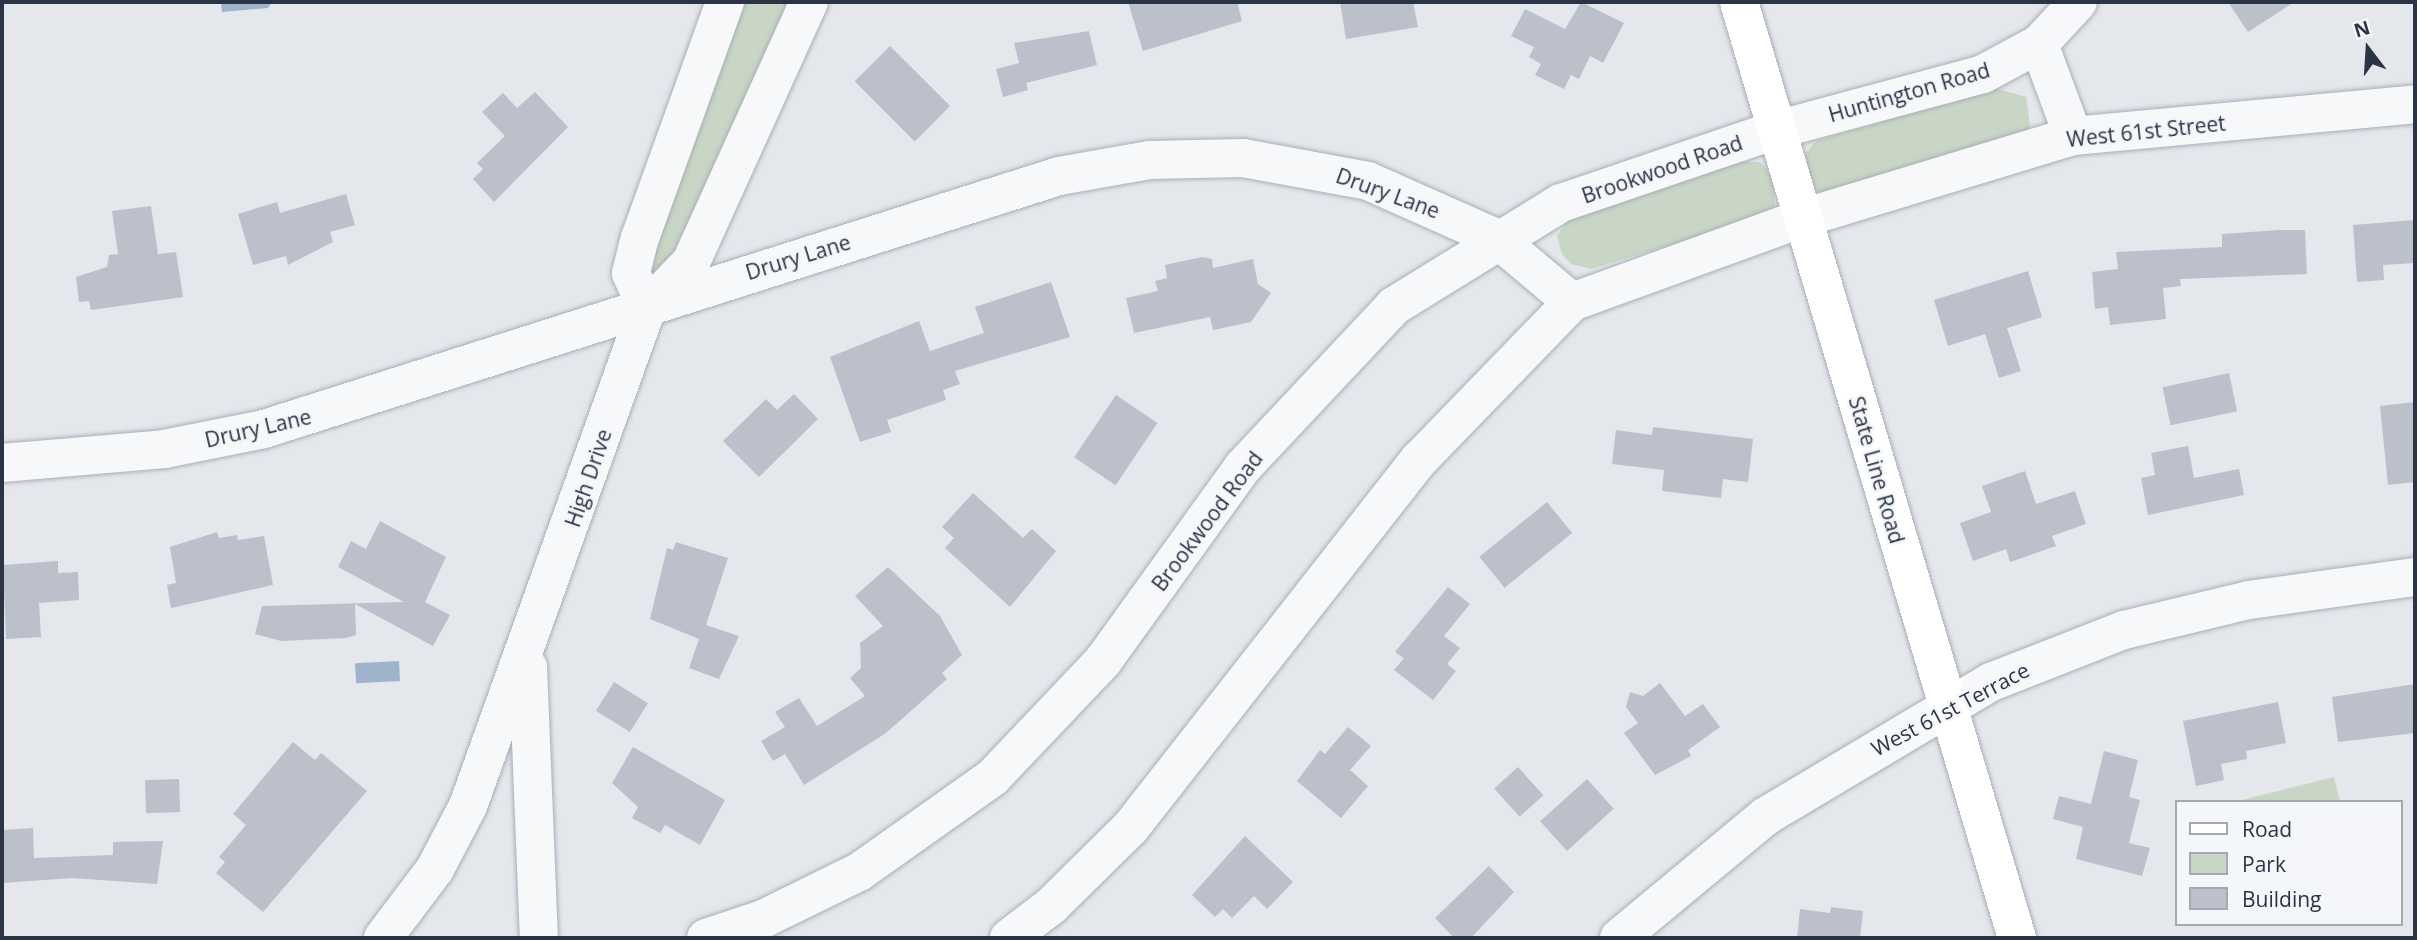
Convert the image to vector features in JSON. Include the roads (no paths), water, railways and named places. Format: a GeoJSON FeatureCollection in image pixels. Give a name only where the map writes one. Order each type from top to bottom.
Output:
{"type":"FeatureCollection","features":[{"type":"Feature","properties":{"kind":"main road","name":"State Line Road"},"geometry":{"type":"LineString","coordinates":[[1739,2],[2017,938]]}},
{"type":"Feature","properties":{"kind":"street"},"geometry":{"type":"LineString","coordinates":[[647,308],[631,273],[640,238],[725,2]]}},
{"type":"Feature","properties":{"kind":"street","name":"High Drive"},"geometry":{"type":"LineString","coordinates":[[383,938],[435,869],[468,806],[528,648],[647,308],[691,262],[809,2]]}},
{"type":"Feature","properties":{"kind":"street","name":"Huntington Road"},"geometry":{"type":"LineString","coordinates":[[1776,130],[1983,74],[2039,44],[2078,2]]}},
{"type":"Feature","properties":{"kind":"street"},"geometry":{"type":"LineString","coordinates":[[2039,44],[2073,136]]}},
{"type":"Feature","properties":{"kind":"street","name":"West 61st Street"},"geometry":{"type":"LineString","coordinates":[[1802,218],[2073,136],[2415,104]]}},
{"type":"Feature","properties":{"kind":"street","name":"Brookwood Road"},"geometry":{"type":"LineString","coordinates":[[706,938],[763,919],[859,872],[993,777],[1103,661],[1243,467],[1394,306],[1496,238],[1561,203],[1776,130]]}},
{"type":"Feature","properties":{"kind":"street","name":"Drury Lane"},"geometry":{"type":"LineString","coordinates":[[2,463],[152,450],[264,429],[1059,176],[1150,160],[1243,158],[1308,166],[1400,193],[1496,238],[1572,302]]}},
{"type":"Feature","properties":{"kind":"street"},"geometry":{"type":"LineString","coordinates":[[1009,938],[1051,906],[1131,827],[1419,460],[1572,302],[1802,218]]}},
{"type":"Feature","properties":{"kind":"street","name":"West 61st Terrace"},"geometry":{"type":"LineString","coordinates":[[1619,938],[1757,823],[1991,682],[2124,630],[2249,600],[2415,577]]}},
{"type":"Feature","properties":{"kind":"street","name":"High Drive"},"geometry":{"type":"LineString","coordinates":[[528,648],[540,938]]}},
{"type":"Feature","properties":{"kind":"water"},"geometry":{"type":"Polygon","coordinates":[[[221,2],[272,2],[268,8],[222,12],[221,2]]]}},
{"type":"Feature","properties":{"kind":"water"},"geometry":{"type":"Polygon","coordinates":[[[399,661],[400,681],[356,683],[355,663],[399,661]]]}}]}
